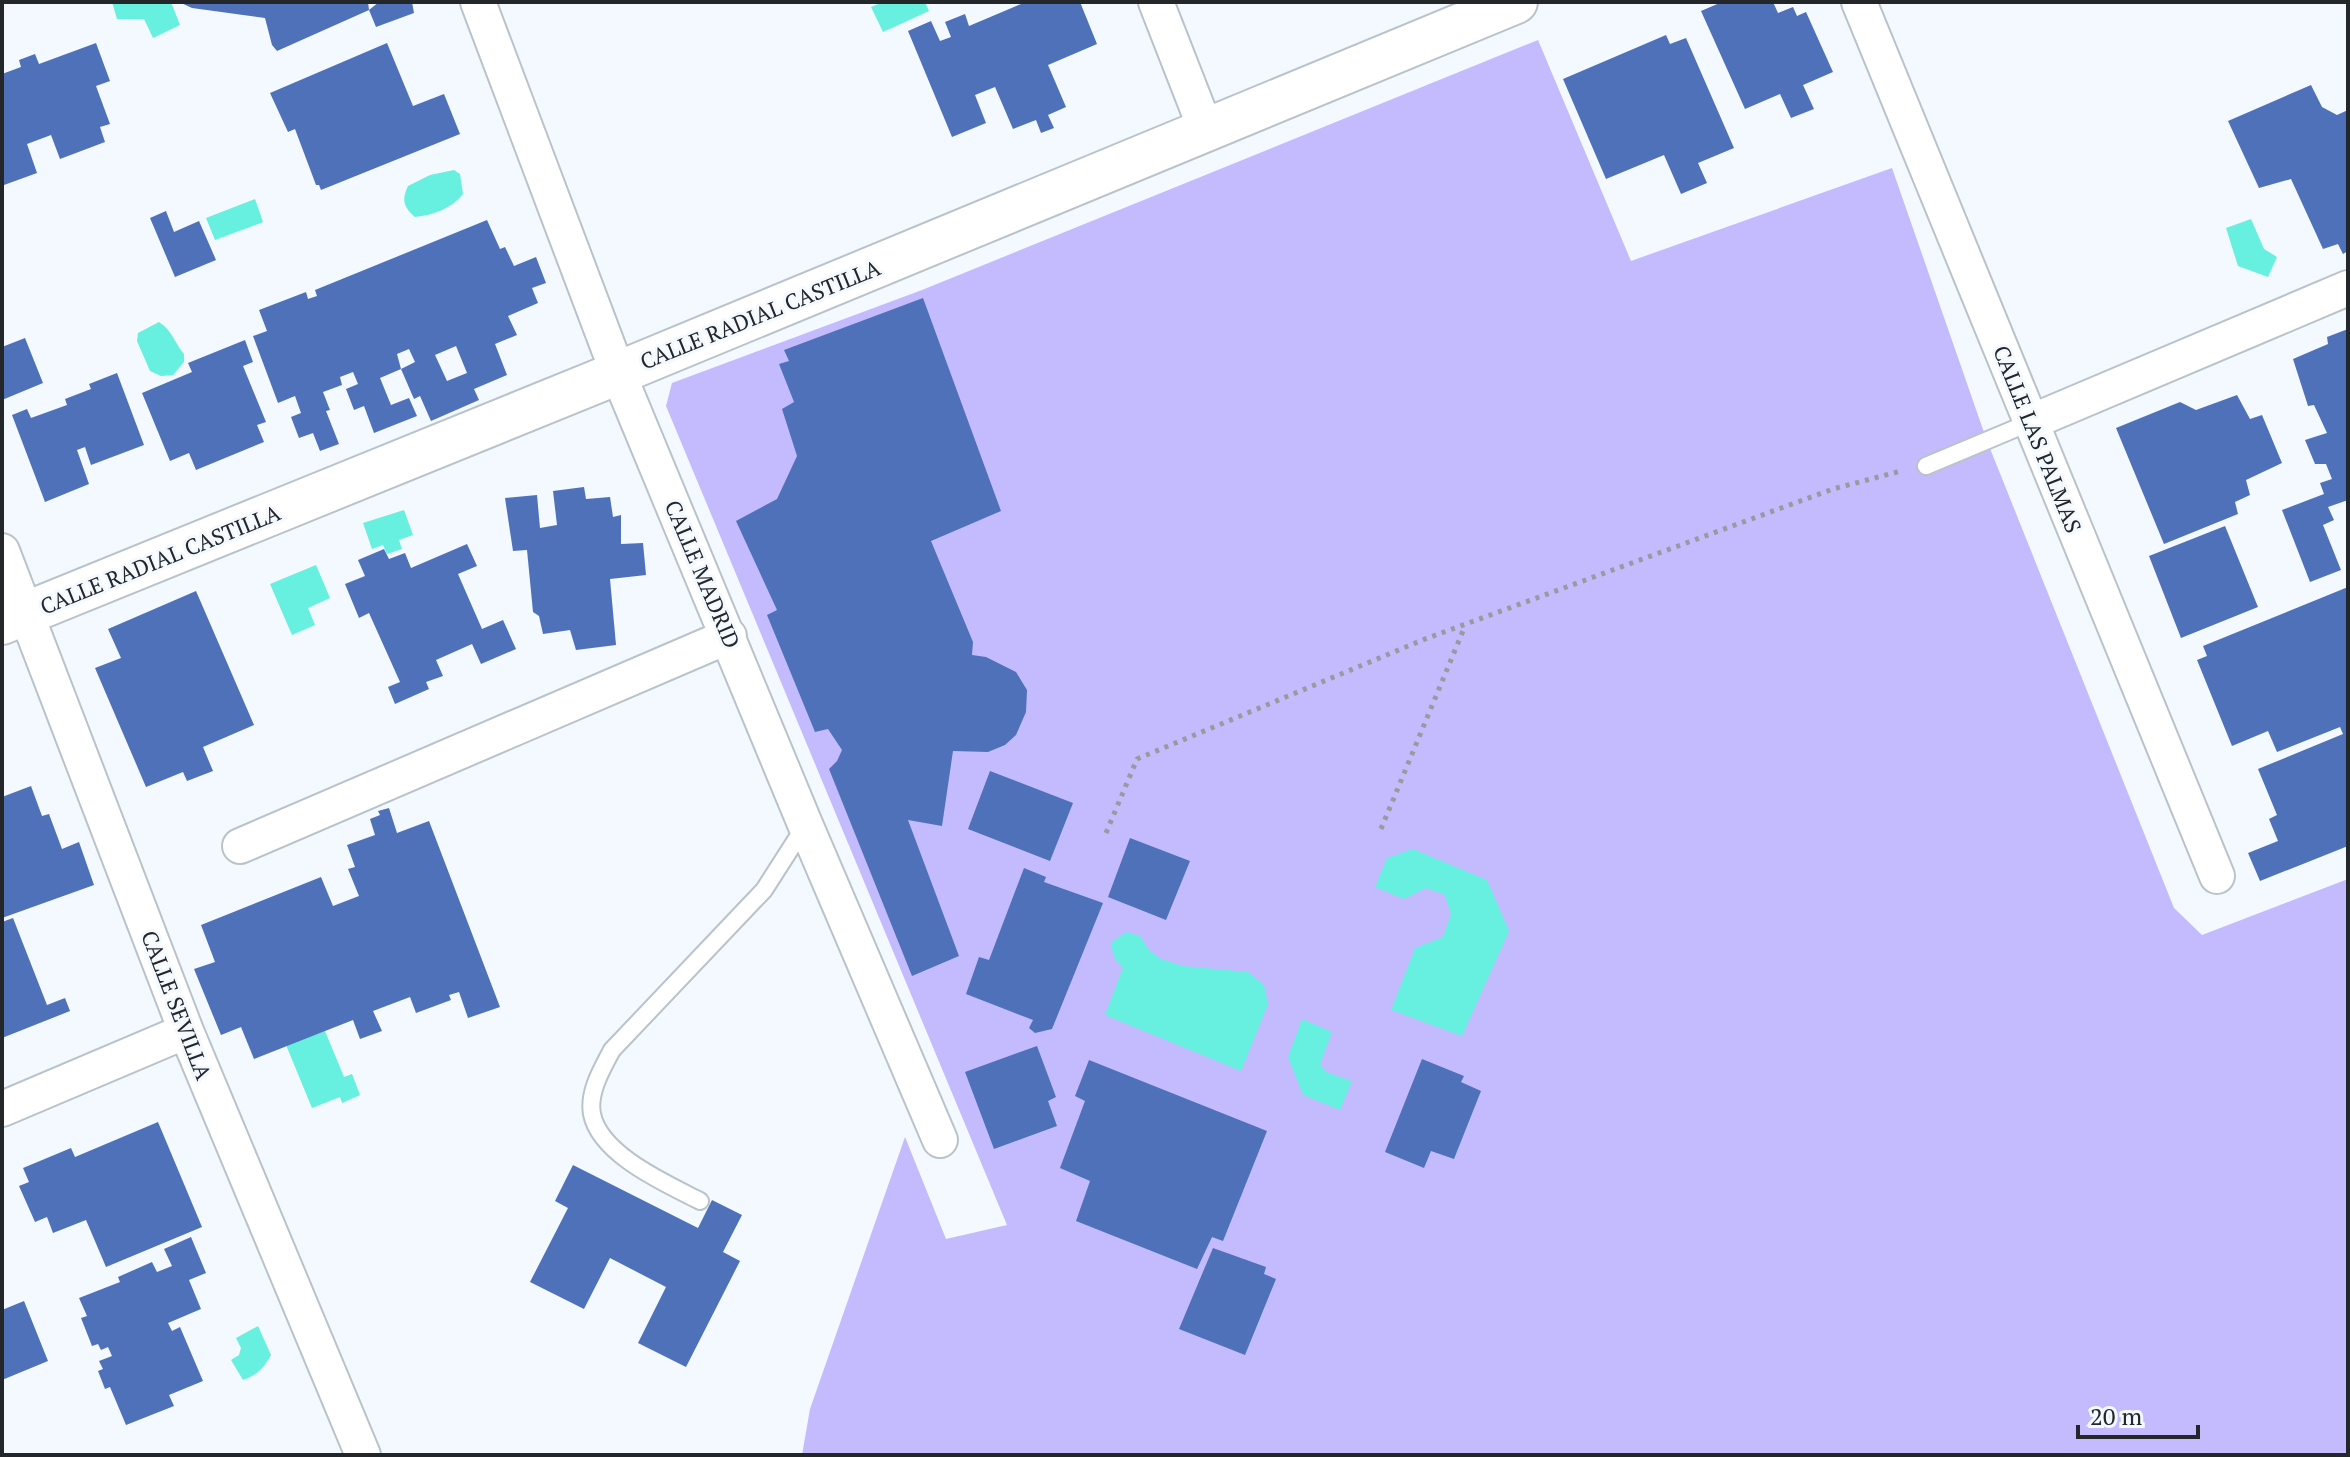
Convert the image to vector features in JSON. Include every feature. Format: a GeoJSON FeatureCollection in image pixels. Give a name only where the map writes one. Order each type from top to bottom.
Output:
{"type":"FeatureCollection","features":[{"type":"Feature","properties":{"kind":"street","name":"CALLE MADRID"},"geometry":{"type":"LineString","coordinates":[[478,2],[618,373],[940,1140]]}},
{"type":"Feature","properties":{"kind":"street"},"geometry":{"type":"LineString","coordinates":[[1156,2],[1206,130]]}},
{"type":"Feature","properties":{"kind":"street","name":"CALLE RADIAL CASTILLA"},"geometry":{"type":"LineString","coordinates":[[15,618],[1516,2]]}},
{"type":"Feature","properties":{"kind":"street","name":"CALLE LAS PALMAS"},"geometry":{"type":"LineString","coordinates":[[1859,2],[2217,876]]}},
{"type":"Feature","properties":{"kind":"street"},"geometry":{"type":"LineString","coordinates":[[2031,422],[2348,288]]}},
{"type":"Feature","properties":{"kind":"street","name":"CALLE SEVILLA"},"geometry":{"type":"LineString","coordinates":[[2,551],[15,618],[363,1455]]}},
{"type":"Feature","properties":{"kind":"street"},"geometry":{"type":"LineString","coordinates":[[240,846],[729,636]]}},
{"type":"Feature","properties":{"kind":"street"},"geometry":{"type":"LineString","coordinates":[[2,1109],[186,1031]]}},
{"type":"Feature","properties":{"kind":"lane"},"geometry":{"type":"LineString","coordinates":[[1926,466],[2031,422]]}},
{"type":"Feature","properties":{"kind":"lane"},"geometry":{"type":"LineString","coordinates":[[700,1201],[632,1165],[605,1138],[592,1114],[596,1079],[612,1050],[764,890],[805,824]]}},
{"type":"Feature","properties":{"kind":"path"},"geometry":{"type":"LineString","coordinates":[[1106,833],[1137,759],[1465,625],[1833,489],[1926,466]]}},
{"type":"Feature","properties":{"kind":"path"},"geometry":{"type":"LineString","coordinates":[[1381,829],[1465,625]]}},
{"type":"Feature","properties":{"kind":"shaded area"},"geometry":{"type":"Polygon","coordinates":[[[112,2],[171,2],[180,25],[153,38],[144,19],[117,19],[112,2]]]}},
{"type":"Feature","properties":{"kind":"shaded area"},"geometry":{"type":"Polygon","coordinates":[[[883,2],[925,2],[929,11],[883,32],[871,7],[883,2]]]}},
{"type":"Feature","properties":{"kind":"shaded area"},"geometry":{"type":"Polygon","coordinates":[[[1538,40],[1631,261],[1892,168],[1987,441],[2174,908],[2202,935],[2348,879],[2348,1455],[802,1455],[810,1409],[905,1137],[946,1239],[1007,1225],[666,406],[672,383],[922,290],[1538,40]]]}},
{"type":"Feature","properties":{"kind":"shaded area"},"geometry":{"type":"Polygon","coordinates":[[[454,170],[460,174],[463,194],[441,210],[415,217],[405,203],[408,186],[430,175],[454,170]]]}},
{"type":"Feature","properties":{"kind":"shaded area"},"geometry":{"type":"Polygon","coordinates":[[[255,199],[263,222],[215,240],[206,218],[255,199]]]}},
{"type":"Feature","properties":{"kind":"shaded area"},"geometry":{"type":"Polygon","coordinates":[[[2251,219],[2264,249],[2277,257],[2268,277],[2238,266],[2226,228],[2251,219]]]}},
{"type":"Feature","properties":{"kind":"shaded area"},"geometry":{"type":"Polygon","coordinates":[[[159,322],[170,332],[184,354],[184,362],[173,375],[161,376],[150,371],[137,341],[138,333],[159,322]]]}},
{"type":"Feature","properties":{"kind":"shaded area"},"geometry":{"type":"Polygon","coordinates":[[[404,510],[413,535],[399,540],[402,549],[387,554],[383,545],[372,549],[363,523],[404,510]]]}},
{"type":"Feature","properties":{"kind":"shaded area"},"geometry":{"type":"Polygon","coordinates":[[[316,565],[330,598],[308,608],[315,625],[292,635],[270,584],[316,565]]]}},
{"type":"Feature","properties":{"kind":"shaded area"},"geometry":{"type":"Polygon","coordinates":[[[1413,849],[1487,880],[1509,931],[1462,1036],[1391,1010],[1415,948],[1443,937],[1451,914],[1445,895],[1426,888],[1404,899],[1375,887],[1387,858],[1413,849]]]}},
{"type":"Feature","properties":{"kind":"shaded area"},"geometry":{"type":"Polygon","coordinates":[[[1126,932],[1140,936],[1149,950],[1161,959],[1183,966],[1248,972],[1264,985],[1268,1004],[1241,1071],[1105,1015],[1123,967],[1114,956],[1112,942],[1126,932]]]}},
{"type":"Feature","properties":{"kind":"shaded area"},"geometry":{"type":"Polygon","coordinates":[[[1302,1019],[1332,1032],[1320,1064],[1326,1072],[1352,1081],[1340,1110],[1303,1095],[1288,1057],[1302,1019]]]}},
{"type":"Feature","properties":{"kind":"shaded area"},"geometry":{"type":"Polygon","coordinates":[[[325,1031],[344,1077],[352,1074],[360,1095],[342,1103],[340,1097],[312,1108],[286,1045],[325,1031]]]}},
{"type":"Feature","properties":{"kind":"shaded area"},"geometry":{"type":"Polygon","coordinates":[[[258,1326],[271,1355],[259,1371],[243,1380],[231,1360],[239,1355],[241,1348],[236,1338],[258,1326]]]}},
{"type":"Feature","properties":{"kind":"building"},"geometry":{"type":"Polygon","coordinates":[[[179,2],[368,2],[369,10],[277,51],[272,45],[265,18],[192,8],[179,2]]]}},
{"type":"Feature","properties":{"kind":"building"},"geometry":{"type":"Polygon","coordinates":[[[379,2],[412,2],[414,13],[376,27],[369,10],[379,2]]]}},
{"type":"Feature","properties":{"kind":"building"},"geometry":{"type":"Polygon","coordinates":[[[1020,2],[1080,2],[1097,44],[1048,65],[1066,107],[1048,115],[1054,128],[1041,133],[1036,120],[1013,129],[995,87],[975,95],[986,123],[952,137],[908,31],[931,21],[940,41],[951,37],[945,22],[965,14],[969,26],[1020,2]]]}},
{"type":"Feature","properties":{"kind":"building"},"geometry":{"type":"Polygon","coordinates":[[[1722,2],[1773,2],[1778,13],[1793,7],[1797,16],[1806,12],[1833,72],[1803,85],[1814,109],[1791,118],[1780,94],[1745,109],[1701,11],[1722,2]]]}},
{"type":"Feature","properties":{"kind":"building"},"geometry":{"type":"Polygon","coordinates":[[[1666,35],[1670,44],[1686,38],[1734,148],[1698,163],[1707,183],[1681,194],[1664,155],[1606,179],[1563,79],[1666,35]]]}},
{"type":"Feature","properties":{"kind":"building"},"geometry":{"type":"Polygon","coordinates":[[[96,43],[110,81],[96,86],[110,124],[100,127],[105,142],[60,159],[51,135],[27,144],[37,173],[4,185],[2,74],[21,67],[19,60],[35,54],[39,64],[96,43]]]}},
{"type":"Feature","properties":{"kind":"building"},"geometry":{"type":"Polygon","coordinates":[[[387,43],[413,106],[444,94],[460,134],[321,190],[316,185],[295,129],[288,132],[270,93],[387,43]]]}},
{"type":"Feature","properties":{"kind":"building"},"geometry":{"type":"Polygon","coordinates":[[[2311,85],[2322,107],[2337,115],[2348,110],[2348,251],[2343,254],[2338,244],[2323,249],[2291,179],[2259,188],[2228,121],[2311,85]]]}},
{"type":"Feature","properties":{"kind":"building"},"geometry":{"type":"Polygon","coordinates":[[[166,211],[174,232],[199,221],[216,260],[175,277],[150,218],[166,211]]]}},
{"type":"Feature","properties":{"kind":"building"},"geometry":{"type":"Polygon","coordinates":[[[487,220],[500,249],[505,247],[514,266],[536,257],[546,283],[532,288],[538,303],[508,316],[517,335],[495,344],[507,375],[474,389],[479,400],[431,421],[420,396],[414,399],[401,369],[380,378],[391,405],[409,398],[417,416],[374,433],[364,406],[354,410],[346,389],[358,384],[353,372],[340,377],[342,385],[323,392],[330,410],[326,411],[339,444],[320,451],[313,433],[299,438],[291,417],[301,413],[295,396],[278,403],[253,336],[267,331],[259,310],[306,292],[308,299],[317,296],[315,290],[487,220]],[[456,346],[435,355],[447,381],[467,373],[456,346]],[[409,349],[397,354],[401,369],[415,362],[409,349]]]}},
{"type":"Feature","properties":{"kind":"building"},"geometry":{"type":"Polygon","coordinates":[[[923,298],[1001,511],[931,541],[973,642],[972,655],[986,657],[1016,672],[1027,690],[1026,712],[1016,735],[1005,745],[988,752],[953,751],[942,826],[908,820],[959,956],[912,976],[829,769],[842,750],[828,729],[815,732],[767,615],[777,610],[736,521],[777,499],[797,456],[782,409],[794,402],[779,364],[789,361],[784,350],[923,298]]]}},
{"type":"Feature","properties":{"kind":"building"},"geometry":{"type":"Polygon","coordinates":[[[2348,329],[2348,500],[2328,507],[2334,520],[2323,525],[2341,570],[2310,582],[2282,510],[2324,494],[2320,483],[2332,479],[2326,464],[2315,464],[2305,440],[2327,433],[2314,405],[2308,406],[2293,359],[2328,344],[2327,337],[2348,329]]]}},
{"type":"Feature","properties":{"kind":"building"},"geometry":{"type":"Polygon","coordinates":[[[25,338],[43,383],[2,400],[2,347],[25,338]]]}},
{"type":"Feature","properties":{"kind":"building"},"geometry":{"type":"Polygon","coordinates":[[[245,340],[253,362],[243,366],[266,422],[257,425],[264,442],[196,470],[189,453],[170,461],[142,393],[192,372],[188,363],[245,340]]]}},
{"type":"Feature","properties":{"kind":"building"},"geometry":{"type":"Polygon","coordinates":[[[117,373],[144,445],[91,465],[85,447],[77,450],[89,484],[45,502],[12,415],[27,409],[31,418],[67,405],[65,399],[91,389],[89,384],[117,373]]]}},
{"type":"Feature","properties":{"kind":"building"},"geometry":{"type":"Polygon","coordinates":[[[2237,395],[2250,419],[2262,415],[2282,463],[2246,480],[2250,495],[2235,502],[2238,514],[2164,544],[2116,428],[2180,402],[2196,410],[2237,395]]]}},
{"type":"Feature","properties":{"kind":"building"},"geometry":{"type":"Polygon","coordinates":[[[584,487],[586,499],[610,497],[613,517],[621,515],[621,544],[643,543],[646,575],[610,579],[616,645],[576,650],[570,630],[543,634],[539,616],[533,612],[527,550],[513,551],[505,498],[537,495],[540,528],[557,525],[553,491],[584,487]]]}},
{"type":"Feature","properties":{"kind":"building"},"geometry":{"type":"Polygon","coordinates":[[[2225,526],[2258,607],[2181,638],[2149,556],[2225,526]]]}},
{"type":"Feature","properties":{"kind":"building"},"geometry":{"type":"Polygon","coordinates":[[[467,544],[477,566],[458,574],[482,629],[503,620],[516,649],[481,664],[472,644],[436,660],[443,676],[426,682],[429,689],[395,704],[388,687],[400,682],[369,613],[359,618],[345,584],[365,576],[358,560],[384,549],[389,559],[405,553],[411,568],[467,544]]]}},
{"type":"Feature","properties":{"kind":"building"},"geometry":{"type":"Polygon","coordinates":[[[2348,587],[2348,846],[2260,881],[2248,853],[2278,841],[2269,819],[2277,815],[2258,769],[2343,734],[2340,727],[2277,752],[2268,731],[2232,746],[2197,660],[2207,656],[2203,646],[2348,587]]]}},
{"type":"Feature","properties":{"kind":"building"},"geometry":{"type":"Polygon","coordinates":[[[196,591],[254,725],[203,747],[213,771],[187,781],[183,772],[146,787],[95,668],[121,658],[108,629],[196,591]]]}},
{"type":"Feature","properties":{"kind":"building"},"geometry":{"type":"Polygon","coordinates":[[[990,771],[1073,803],[1050,861],[968,829],[990,771]]]}},
{"type":"Feature","properties":{"kind":"building"},"geometry":{"type":"Polygon","coordinates":[[[31,786],[42,816],[49,814],[62,849],[79,842],[94,885],[2,918],[2,797],[31,786]]]}},
{"type":"Feature","properties":{"kind":"building"},"geometry":{"type":"Polygon","coordinates":[[[389,808],[397,833],[429,821],[500,1007],[468,1018],[459,992],[449,995],[451,1000],[416,1013],[410,997],[373,1011],[382,1031],[360,1039],[353,1020],[254,1059],[241,1027],[221,1035],[194,969],[215,962],[201,925],[321,877],[333,906],[359,896],[348,869],[355,867],[347,845],[375,835],[370,819],[380,815],[378,811],[389,808]]]}},
{"type":"Feature","properties":{"kind":"building"},"geometry":{"type":"Polygon","coordinates":[[[1130,838],[1190,861],[1166,920],[1108,897],[1130,838]]]}},
{"type":"Feature","properties":{"kind":"building"},"geometry":{"type":"Polygon","coordinates":[[[1024,868],[1046,877],[1044,882],[1103,903],[1052,1029],[1035,1033],[1029,1028],[1033,1020],[966,994],[979,957],[989,960],[1024,868]]]}},
{"type":"Feature","properties":{"kind":"building"},"geometry":{"type":"Polygon","coordinates":[[[13,918],[47,1005],[65,998],[70,1011],[2,1038],[2,922],[13,918]]]}},
{"type":"Feature","properties":{"kind":"building"},"geometry":{"type":"Polygon","coordinates":[[[1037,1046],[1056,1097],[1048,1101],[1057,1126],[994,1149],[965,1072],[1037,1046]]]}},
{"type":"Feature","properties":{"kind":"building"},"geometry":{"type":"Polygon","coordinates":[[[1422,1059],[1464,1076],[1461,1082],[1481,1091],[1454,1159],[1431,1151],[1424,1168],[1385,1152],[1422,1059]]]}},
{"type":"Feature","properties":{"kind":"building"},"geometry":{"type":"Polygon","coordinates":[[[1089,1060],[1267,1131],[1223,1241],[1212,1237],[1197,1269],[1076,1221],[1090,1181],[1060,1168],[1085,1101],[1075,1096],[1089,1060]]]}},
{"type":"Feature","properties":{"kind":"building"},"geometry":{"type":"Polygon","coordinates":[[[158,1122],[202,1227],[106,1267],[86,1220],[53,1233],[47,1217],[35,1222],[19,1186],[29,1182],[23,1168],[71,1148],[75,1157],[158,1122]]]}},
{"type":"Feature","properties":{"kind":"building"},"geometry":{"type":"Polygon","coordinates":[[[573,1165],[698,1228],[712,1200],[742,1215],[723,1252],[740,1261],[686,1367],[638,1343],[666,1287],[610,1258],[584,1309],[530,1282],[568,1208],[555,1201],[573,1165]]]}},
{"type":"Feature","properties":{"kind":"building"},"geometry":{"type":"Polygon","coordinates":[[[191,1237],[206,1273],[189,1280],[201,1309],[168,1323],[172,1331],[180,1327],[203,1381],[169,1395],[174,1406],[126,1425],[110,1387],[105,1389],[98,1371],[103,1369],[99,1361],[112,1356],[108,1347],[101,1350],[98,1344],[92,1346],[81,1318],[87,1316],[79,1298],[120,1282],[118,1277],[152,1262],[157,1272],[172,1266],[164,1249],[191,1237]]]}},
{"type":"Feature","properties":{"kind":"building"},"geometry":{"type":"Polygon","coordinates":[[[1213,1248],[1266,1267],[1264,1274],[1276,1279],[1245,1355],[1179,1329],[1213,1248]]]}},
{"type":"Feature","properties":{"kind":"building"},"geometry":{"type":"Polygon","coordinates":[[[24,1301],[48,1361],[2,1380],[2,1310],[24,1301]]]}}]}
